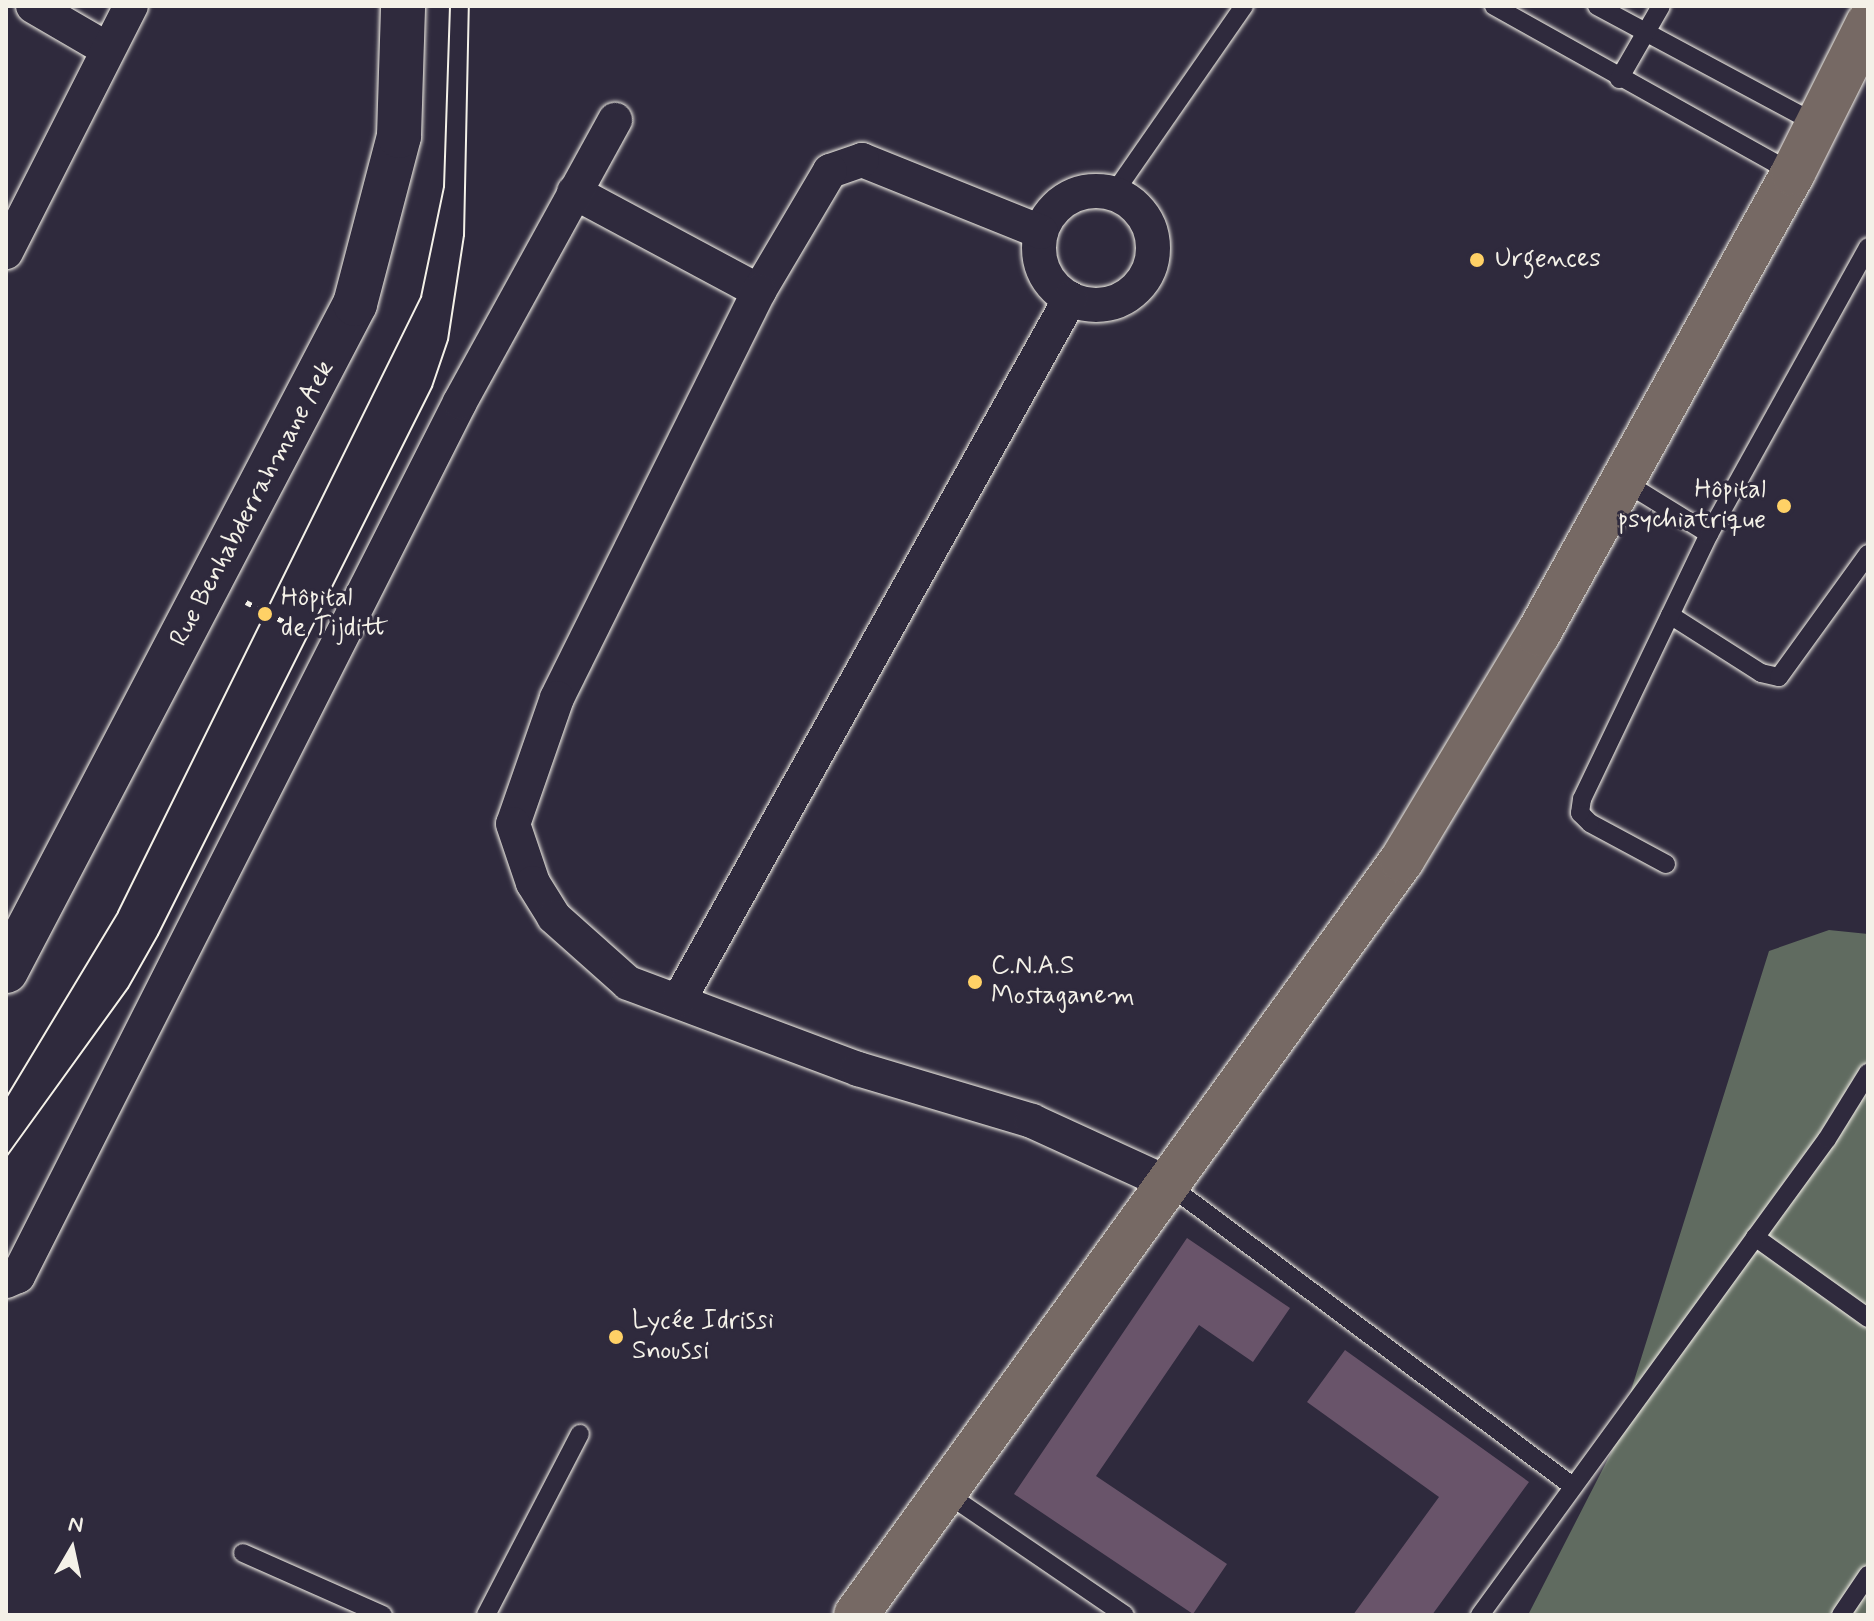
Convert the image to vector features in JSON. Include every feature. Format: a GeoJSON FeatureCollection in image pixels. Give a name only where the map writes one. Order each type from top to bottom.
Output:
{"type":"FeatureCollection","features":[{"type":"Feature","properties":{"kind":"main road","name":"Rue Benhabderrahmane Aek"},"geometry":{"type":"LineString","coordinates":[[6,971],[213,581],[355,304],[399,136],[403,6]]}},
{"type":"Feature","properties":{"kind":"main road"},"geometry":{"type":"LineString","coordinates":[[856,1615],[1165,1182],[1402,860],[1623,481],[1819,125],[1868,23]]}},
{"type":"Feature","properties":{"kind":"street"},"geometry":{"type":"LineString","coordinates":[[33,6],[107,49]]}},
{"type":"Feature","properties":{"kind":"street"},"geometry":{"type":"LineString","coordinates":[[6,252],[131,6]]}},
{"type":"Feature","properties":{"kind":"street"},"geometry":{"type":"LineString","coordinates":[[6,1281],[18,1276],[213,882],[574,192],[615,120]]}},
{"type":"Feature","properties":{"kind":"street"},"geometry":{"type":"LineString","coordinates":[[1041,232],[862,160],[844,162],[830,171],[759,291],[557,698],[513,824],[533,883],[554,917],[628,983],[858,1069],[1032,1121],[1165,1182]]}},
{"type":"Feature","properties":{"kind":"street"},"geometry":{"type":"LineString","coordinates":[[574,192],[759,291]]}},
{"type":"Feature","properties":{"kind":"street"},"geometry":{"type":"LineString","coordinates":[[1078,193],[1114,193],[1131,202],[1152,233],[1149,270],[1125,298],[1107,304],[1070,299],[1043,271],[1041,232],[1049,215],[1078,193]]}},
{"type":"Feature","properties":{"kind":"street"},"geometry":{"type":"LineString","coordinates":[[679,1000],[1070,299]]}},
{"type":"Feature","properties":{"kind":"lane"},"geometry":{"type":"LineString","coordinates":[[1114,193],[1244,6]]}},
{"type":"Feature","properties":{"kind":"lane"},"geometry":{"type":"LineString","coordinates":[[1494,6],[1619,79],[1793,173]]}},
{"type":"Feature","properties":{"kind":"lane"},"geometry":{"type":"LineString","coordinates":[[1597,6],[1819,125]]}},
{"type":"Feature","properties":{"kind":"lane"},"geometry":{"type":"LineString","coordinates":[[1619,79],[1661,6]]}},
{"type":"Feature","properties":{"kind":"lane"},"geometry":{"type":"LineString","coordinates":[[1666,864],[1580,813],[1709,534],[1868,247]]}},
{"type":"Feature","properties":{"kind":"lane"},"geometry":{"type":"LineString","coordinates":[[1623,481],[1709,534]]}},
{"type":"Feature","properties":{"kind":"lane"},"geometry":{"type":"LineString","coordinates":[[1670,615],[1761,673],[1779,677],[1868,554]]}},
{"type":"Feature","properties":{"kind":"lane"},"geometry":{"type":"LineString","coordinates":[[1480,1615],[1571,1485],[1755,1237],[1868,1073]]}},
{"type":"Feature","properties":{"kind":"lane"},"geometry":{"type":"LineString","coordinates":[[1165,1182],[1571,1485]]}},
{"type":"Feature","properties":{"kind":"lane"},"geometry":{"type":"LineString","coordinates":[[1755,1237],[1868,1318]]}},
{"type":"Feature","properties":{"kind":"lane"},"geometry":{"type":"LineString","coordinates":[[486,1615],[580,1434]]}},
{"type":"Feature","properties":{"kind":"lane"},"geometry":{"type":"LineString","coordinates":[[943,1491],[1125,1615]]}},
{"type":"Feature","properties":{"kind":"lane"},"geometry":{"type":"LineString","coordinates":[[243,1553],[383,1615]]}},
{"type":"Feature","properties":{"kind":"lane"},"geometry":{"type":"LineString","coordinates":[[1841,1615],[1868,1575]]}},
{"type":"Feature","properties":{"kind":"path"},"geometry":{"type":"LineString","coordinates":[[213,581],[265,614],[338,647]]}},
{"type":"Feature","properties":{"kind":"green space"},"geometry":{"type":"Polygon","coordinates":[[[1829,930],[1868,934],[1868,1615],[1528,1615],[1612,1451],[1769,951],[1829,930]]]}},
{"type":"Feature","properties":{"kind":"building"},"geometry":{"type":"Polygon","coordinates":[[[1187,1238],[1290,1308],[1253,1362],[1199,1325],[1096,1476],[1227,1564],[1193,1614],[1014,1494],[1187,1238]]]}},
{"type":"Feature","properties":{"kind":"building"},"geometry":{"type":"Polygon","coordinates":[[[1345,1350],[1529,1482],[1432,1615],[1353,1615],[1439,1497],[1307,1402],[1345,1350]]]}},
{"type":"Feature","properties":{"kind":"tram line"},"geometry":{"type":"LineString","coordinates":[[6,1098],[118,912],[421,297],[444,187],[450,6]]}},
{"type":"Feature","properties":{"kind":"tram line"},"geometry":{"type":"LineString","coordinates":[[6,1157],[128,988],[158,935],[432,387],[448,340],[464,236],[469,6]]}},
{"type":"Feature","properties":{"kind":"place","name":"Urgences"},"geometry":{"type":"Point","coordinates":[1477,260]}},
{"type":"Feature","properties":{"kind":"place","name":"Hôpital psychiatrique"},"geometry":{"type":"Point","coordinates":[1784,506]}},
{"type":"Feature","properties":{"kind":"place","name":"Hôpital de Tijditt"},"geometry":{"type":"Point","coordinates":[265,614]}},
{"type":"Feature","properties":{"kind":"place","name":"C.N.A.S Mostaganem"},"geometry":{"type":"Point","coordinates":[975,982]}},
{"type":"Feature","properties":{"kind":"place","name":"Lycée Idrissi Snoussi"},"geometry":{"type":"Point","coordinates":[616,1337]}}]}
